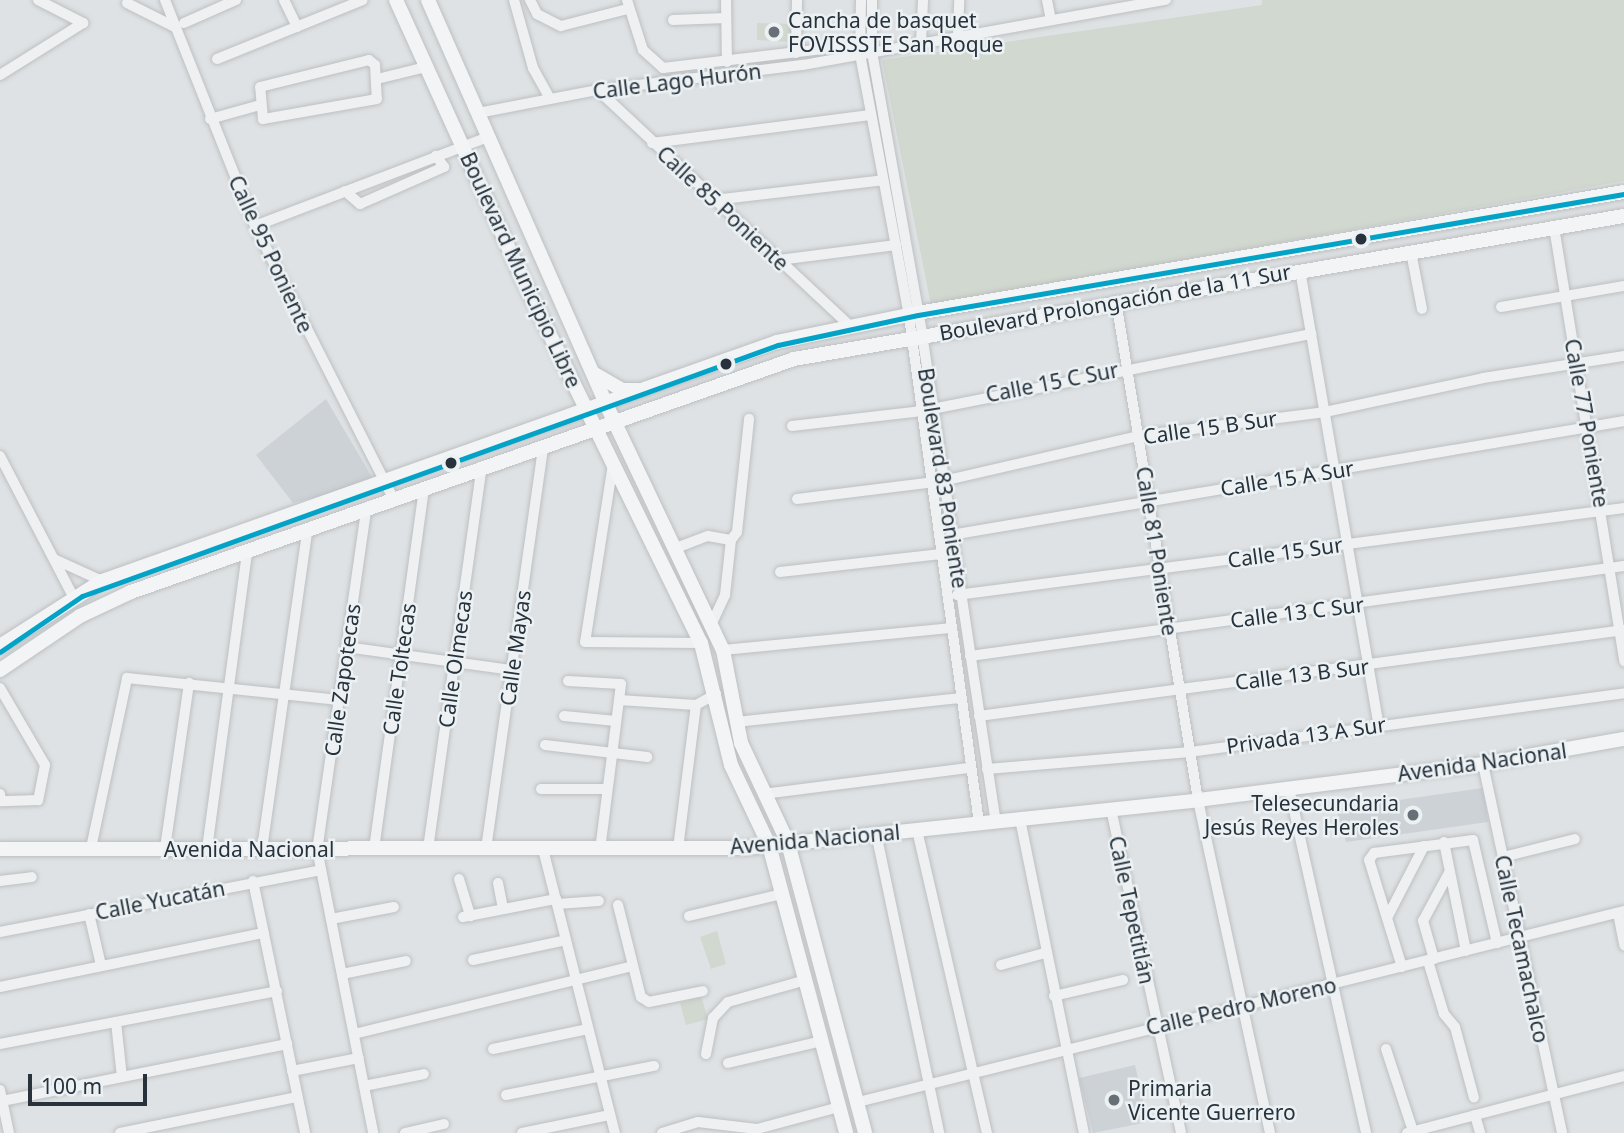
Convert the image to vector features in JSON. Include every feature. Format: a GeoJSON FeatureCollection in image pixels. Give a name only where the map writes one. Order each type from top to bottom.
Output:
{"type":"FeatureCollection","features":[{"type":"Feature","properties":{"kind":"main road","name":"Boulevard Municipio Libre"},"geometry":{"type":"LineString","coordinates":[[396,0],[586,411],[701,643],[716,694],[731,765],[769,845],[846,1133]]}},
{"type":"Feature","properties":{"kind":"main road","name":"Boulevard Municipio Libre"},"geometry":{"type":"LineString","coordinates":[[428,0],[606,404],[723,650],[737,722],[763,793],[788,842],[865,1133]]}},
{"type":"Feature","properties":{"kind":"main road","name":"Boulevard Prolongación de la 11 Sur"},"geometry":{"type":"LineString","coordinates":[[0,646],[73,596],[102,581],[777,342],[849,325],[1624,192]]}},
{"type":"Feature","properties":{"kind":"main road","name":"Boulevard Prolongación de la 11 Sur"},"geometry":{"type":"LineString","coordinates":[[0,670],[110,601],[247,555],[614,421],[794,359],[917,335],[1624,216]]}},
{"type":"Feature","properties":{"kind":"main road"},"geometry":{"type":"LineString","coordinates":[[593,373],[623,390],[653,387]]}},
{"type":"Feature","properties":{"kind":"main road","name":"Avenida Nacional"},"geometry":{"type":"LineString","coordinates":[[0,849],[600,850],[769,845],[1198,800],[1483,764],[1624,739]]}},
{"type":"Feature","properties":{"kind":"street"},"geometry":{"type":"LineString","coordinates":[[0,75],[83,23],[38,0]]}},
{"type":"Feature","properties":{"kind":"street","name":"Calle 95 Poniente"},"geometry":{"type":"LineString","coordinates":[[165,0],[179,25],[210,119],[255,226],[394,500]]}},
{"type":"Feature","properties":{"kind":"street"},"geometry":{"type":"LineString","coordinates":[[127,3],[179,25],[236,0]]}},
{"type":"Feature","properties":{"kind":"street"},"geometry":{"type":"LineString","coordinates":[[284,0],[297,27]]}},
{"type":"Feature","properties":{"kind":"street"},"geometry":{"type":"LineString","coordinates":[[217,59],[363,0]]}},
{"type":"Feature","properties":{"kind":"street"},"geometry":{"type":"LineString","coordinates":[[514,0],[533,68],[550,99]]}},
{"type":"Feature","properties":{"kind":"street"},"geometry":{"type":"LineString","coordinates":[[530,0],[537,14],[561,26],[614,6],[627,4]]}},
{"type":"Feature","properties":{"kind":"street"},"geometry":{"type":"LineString","coordinates":[[726,0],[727,62]]}},
{"type":"Feature","properties":{"kind":"street"},"geometry":{"type":"LineString","coordinates":[[796,53],[797,0]]}},
{"type":"Feature","properties":{"kind":"street"},"geometry":{"type":"LineString","coordinates":[[861,0],[866,48]]}},
{"type":"Feature","properties":{"kind":"street"},"geometry":{"type":"LineString","coordinates":[[866,48],[872,0]]}},
{"type":"Feature","properties":{"kind":"street"},"geometry":{"type":"LineString","coordinates":[[921,43],[923,0]]}},
{"type":"Feature","properties":{"kind":"street"},"geometry":{"type":"LineString","coordinates":[[958,36],[959,0]]}},
{"type":"Feature","properties":{"kind":"street"},"geometry":{"type":"LineString","coordinates":[[1047,0],[1051,20]]}},
{"type":"Feature","properties":{"kind":"street","name":"Calle Lago Hurón"},"geometry":{"type":"LineString","coordinates":[[627,4],[643,50],[657,66],[921,43],[1166,0]]}},
{"type":"Feature","properties":{"kind":"street"},"geometry":{"type":"LineString","coordinates":[[673,20],[726,18]]}},
{"type":"Feature","properties":{"kind":"street","name":"Calle Lago Hurón"},"geometry":{"type":"LineString","coordinates":[[478,113],[598,90],[866,48]]}},
{"type":"Feature","properties":{"kind":"street","name":"Boulevard 83 Poniente"},"geometry":{"type":"LineString","coordinates":[[866,48],[870,115],[913,314]]}},
{"type":"Feature","properties":{"kind":"street","name":"Boulevard 83 Poniente"},"geometry":{"type":"LineString","coordinates":[[866,48],[917,335],[927,409],[931,482],[979,823]]}},
{"type":"Feature","properties":{"kind":"street"},"geometry":{"type":"LineString","coordinates":[[369,60],[377,79],[377,99],[265,120],[260,105],[262,86],[369,60]]}},
{"type":"Feature","properties":{"kind":"street"},"geometry":{"type":"LineString","coordinates":[[377,79],[426,67]]}},
{"type":"Feature","properties":{"kind":"street","name":"Calle 85 Poniente"},"geometry":{"type":"LineString","coordinates":[[598,90],[849,325]]}},
{"type":"Feature","properties":{"kind":"street"},"geometry":{"type":"LineString","coordinates":[[210,119],[260,105]]}},
{"type":"Feature","properties":{"kind":"street"},"geometry":{"type":"LineString","coordinates":[[652,142],[870,115]]}},
{"type":"Feature","properties":{"kind":"street"},"geometry":{"type":"LineString","coordinates":[[255,226],[488,136]]}},
{"type":"Feature","properties":{"kind":"street"},"geometry":{"type":"LineString","coordinates":[[345,191],[360,204],[444,167],[436,156]]}},
{"type":"Feature","properties":{"kind":"street"},"geometry":{"type":"LineString","coordinates":[[714,200],[883,180]]}},
{"type":"Feature","properties":{"kind":"street","name":"Calle 77 Poniente"},"geometry":{"type":"LineString","coordinates":[[1554,227],[1603,512],[1610,570],[1622,631],[1624,662]]}},
{"type":"Feature","properties":{"kind":"street"},"geometry":{"type":"LineString","coordinates":[[779,260],[896,245]]}},
{"type":"Feature","properties":{"kind":"street"},"geometry":{"type":"LineString","coordinates":[[1411,252],[1422,309]]}},
{"type":"Feature","properties":{"kind":"street"},"geometry":{"type":"LineString","coordinates":[[1300,270],[1379,725]]}},
{"type":"Feature","properties":{"kind":"street"},"geometry":{"type":"LineString","coordinates":[[1501,307],[1624,286]]}},
{"type":"Feature","properties":{"kind":"street","name":"Calle 81 Poniente"},"geometry":{"type":"LineString","coordinates":[[1116,302],[1198,800],[1270,1133]]}},
{"type":"Feature","properties":{"kind":"street","name":"Calle 15 C Sur"},"geometry":{"type":"LineString","coordinates":[[792,426],[927,409],[1126,367],[1311,334]]}},
{"type":"Feature","properties":{"kind":"street","name":"Calle 15 B Sur"},"geometry":{"type":"LineString","coordinates":[[797,499],[943,481],[1138,436],[1325,412],[1624,356]]}},
{"type":"Feature","properties":{"kind":"street","name":"Boulevard 83 Poniente"},"geometry":{"type":"LineString","coordinates":[[927,409],[943,481],[996,821]]}},
{"type":"Feature","properties":{"kind":"street"},"geometry":{"type":"LineString","coordinates":[[710,618],[725,587],[730,540],[737,532],[749,419]]}},
{"type":"Feature","properties":{"kind":"street","name":"Calle 15 A Sur"},"geometry":{"type":"LineString","coordinates":[[951,535],[1624,421]]}},
{"type":"Feature","properties":{"kind":"street","name":"Calle Mayas"},"geometry":{"type":"LineString","coordinates":[[486,849],[543,447]]}},
{"type":"Feature","properties":{"kind":"street"},"geometry":{"type":"LineString","coordinates":[[0,456],[73,596]]}},
{"type":"Feature","properties":{"kind":"street"},"geometry":{"type":"LineString","coordinates":[[613,464],[585,642],[701,643]]}},
{"type":"Feature","properties":{"kind":"street","name":"Calle Olmecas"},"geometry":{"type":"LineString","coordinates":[[428,849],[481,470]]}},
{"type":"Feature","properties":{"kind":"street","name":"Calle Toltecas"},"geometry":{"type":"LineString","coordinates":[[374,849],[424,490]]}},
{"type":"Feature","properties":{"kind":"street","name":"Calle 15 Sur"},"geometry":{"type":"LineString","coordinates":[[947,596],[1624,508]]}},
{"type":"Feature","properties":{"kind":"street","name":"Calle Zapotecas"},"geometry":{"type":"LineString","coordinates":[[366,511],[317,849],[373,1133]]}},
{"type":"Feature","properties":{"kind":"street"},"geometry":{"type":"LineString","coordinates":[[262,849],[307,532]]}},
{"type":"Feature","properties":{"kind":"street"},"geometry":{"type":"LineString","coordinates":[[676,548],[708,536],[730,540]]}},
{"type":"Feature","properties":{"kind":"street"},"geometry":{"type":"LineString","coordinates":[[780,572],[941,554]]}},
{"type":"Feature","properties":{"kind":"street"},"geometry":{"type":"LineString","coordinates":[[207,849],[247,555]]}},
{"type":"Feature","properties":{"kind":"street"},"geometry":{"type":"LineString","coordinates":[[53,558],[102,581]]}},
{"type":"Feature","properties":{"kind":"street","name":"Calle 13 C Sur"},"geometry":{"type":"LineString","coordinates":[[970,656],[1169,627],[1359,605],[1624,566]]}},
{"type":"Feature","properties":{"kind":"street"},"geometry":{"type":"LineString","coordinates":[[723,650],[950,628]]}},
{"type":"Feature","properties":{"kind":"street","name":"Calle 13 B Sur"},"geometry":{"type":"LineString","coordinates":[[979,716],[1622,631]]}},
{"type":"Feature","properties":{"kind":"street"},"geometry":{"type":"LineString","coordinates":[[346,647],[512,670]]}},
{"type":"Feature","properties":{"kind":"street"},"geometry":{"type":"LineString","coordinates":[[91,848],[124,680],[130,676],[339,700]]}},
{"type":"Feature","properties":{"kind":"street"},"geometry":{"type":"LineString","coordinates":[[568,681],[618,682],[619,700],[605,789],[600,850]]}},
{"type":"Feature","properties":{"kind":"street"},"geometry":{"type":"LineString","coordinates":[[165,848],[189,683]]}},
{"type":"Feature","properties":{"kind":"street"},"geometry":{"type":"LineString","coordinates":[[0,793],[1,801],[38,800],[45,765],[1,690]]}},
{"type":"Feature","properties":{"kind":"street","name":"Privada 13 A Sur"},"geometry":{"type":"LineString","coordinates":[[987,769],[1190,752],[1624,693]]}},
{"type":"Feature","properties":{"kind":"street"},"geometry":{"type":"LineString","coordinates":[[619,700],[696,705],[716,694]]}},
{"type":"Feature","properties":{"kind":"street"},"geometry":{"type":"LineString","coordinates":[[737,722],[962,698]]}},
{"type":"Feature","properties":{"kind":"street"},"geometry":{"type":"LineString","coordinates":[[678,849],[696,705]]}},
{"type":"Feature","properties":{"kind":"street"},"geometry":{"type":"LineString","coordinates":[[564,716],[616,721]]}},
{"type":"Feature","properties":{"kind":"street"},"geometry":{"type":"LineString","coordinates":[[545,745],[647,757]]}},
{"type":"Feature","properties":{"kind":"street","name":"Calle Tecamachalco"},"geometry":{"type":"LineString","coordinates":[[1483,764],[1562,1133]]}},
{"type":"Feature","properties":{"kind":"street"},"geometry":{"type":"LineString","coordinates":[[763,793],[970,768]]}},
{"type":"Feature","properties":{"kind":"street"},"geometry":{"type":"LineString","coordinates":[[1289,788],[1366,1133]]}},
{"type":"Feature","properties":{"kind":"street"},"geometry":{"type":"LineString","coordinates":[[541,789],[605,789]]}},
{"type":"Feature","properties":{"kind":"street","name":"Calle Tepetitlán"},"geometry":{"type":"LineString","coordinates":[[1111,809],[1181,1133]]}},
{"type":"Feature","properties":{"kind":"street"},"geometry":{"type":"LineString","coordinates":[[1020,819],[1064,1049],[1084,1133]]}},
{"type":"Feature","properties":{"kind":"street"},"geometry":{"type":"LineString","coordinates":[[917,830],[987,1133]]}},
{"type":"Feature","properties":{"kind":"street"},"geometry":{"type":"LineString","coordinates":[[876,833],[939,1133]]}},
{"type":"Feature","properties":{"kind":"street"},"geometry":{"type":"LineString","coordinates":[[1503,857],[1575,839]]}},
{"type":"Feature","properties":{"kind":"street"},"geometry":{"type":"LineString","coordinates":[[1402,967],[1370,855],[1444,842],[1473,840],[1497,943]]}},
{"type":"Feature","properties":{"kind":"street"},"geometry":{"type":"LineString","coordinates":[[1444,842],[1466,951]]}},
{"type":"Feature","properties":{"kind":"street"},"geometry":{"type":"LineString","coordinates":[[1387,918],[1424,846]]}},
{"type":"Feature","properties":{"kind":"street"},"geometry":{"type":"LineString","coordinates":[[543,849],[615,1133]]}},
{"type":"Feature","properties":{"kind":"street","name":"Calle Yucatán"},"geometry":{"type":"LineString","coordinates":[[0,932],[321,870]]}},
{"type":"Feature","properties":{"kind":"street"},"geometry":{"type":"LineString","coordinates":[[1449,873],[1423,921],[1444,1014],[1455,1027],[1474,1098]]}},
{"type":"Feature","properties":{"kind":"street"},"geometry":{"type":"LineString","coordinates":[[0,881],[32,877]]}},
{"type":"Feature","properties":{"kind":"street"},"geometry":{"type":"LineString","coordinates":[[459,879],[466,917],[503,908],[556,902],[599,901]]}},
{"type":"Feature","properties":{"kind":"street"},"geometry":{"type":"LineString","coordinates":[[253,881],[305,1133]]}},
{"type":"Feature","properties":{"kind":"street"},"geometry":{"type":"LineString","coordinates":[[498,883],[503,908]]}},
{"type":"Feature","properties":{"kind":"street"},"geometry":{"type":"LineString","coordinates":[[689,916],[782,894]]}},
{"type":"Feature","properties":{"kind":"street"},"geometry":{"type":"LineString","coordinates":[[618,905],[641,997],[649,1002],[703,991]]}},
{"type":"Feature","properties":{"kind":"street"},"geometry":{"type":"LineString","coordinates":[[331,919],[394,906]]}},
{"type":"Feature","properties":{"kind":"street"},"geometry":{"type":"LineString","coordinates":[[1621,912],[1624,945]]}},
{"type":"Feature","properties":{"kind":"street","name":"Calle Pedro Moreno"},"geometry":{"type":"LineString","coordinates":[[858,1102],[928,1082],[1621,912]]}},
{"type":"Feature","properties":{"kind":"street"},"geometry":{"type":"LineString","coordinates":[[89,914],[101,965]]}},
{"type":"Feature","properties":{"kind":"street"},"geometry":{"type":"LineString","coordinates":[[0,987],[264,933]]}},
{"type":"Feature","properties":{"kind":"street"},"geometry":{"type":"LineString","coordinates":[[473,960],[566,940]]}},
{"type":"Feature","properties":{"kind":"street"},"geometry":{"type":"LineString","coordinates":[[1001,965],[1045,953]]}},
{"type":"Feature","properties":{"kind":"street"},"geometry":{"type":"LineString","coordinates":[[342,974],[406,961]]}},
{"type":"Feature","properties":{"kind":"street"},"geometry":{"type":"LineString","coordinates":[[354,1034],[632,966]]}},
{"type":"Feature","properties":{"kind":"street"},"geometry":{"type":"LineString","coordinates":[[1054,996],[1123,979]]}},
{"type":"Feature","properties":{"kind":"street"},"geometry":{"type":"LineString","coordinates":[[706,1054],[713,1018],[722,1007],[742,996],[806,980]]}},
{"type":"Feature","properties":{"kind":"street"},"geometry":{"type":"LineString","coordinates":[[0,1044],[276,991]]}},
{"type":"Feature","properties":{"kind":"street"},"geometry":{"type":"LineString","coordinates":[[116,1022],[122,1077]]}},
{"type":"Feature","properties":{"kind":"street"},"geometry":{"type":"LineString","coordinates":[[494,1049],[588,1029]]}},
{"type":"Feature","properties":{"kind":"street"},"geometry":{"type":"LineString","coordinates":[[728,1063],[822,1041]]}},
{"type":"Feature","properties":{"kind":"street"},"geometry":{"type":"LineString","coordinates":[[9,1133],[1,1095],[122,1077],[286,1044]]}},
{"type":"Feature","properties":{"kind":"street"},"geometry":{"type":"LineString","coordinates":[[1386,1049],[1410,1132],[1452,1127],[1475,1115],[1624,1076]]}},
{"type":"Feature","properties":{"kind":"street"},"geometry":{"type":"LineString","coordinates":[[292,1071],[359,1058]]}},
{"type":"Feature","properties":{"kind":"street"},"geometry":{"type":"LineString","coordinates":[[506,1095],[654,1066]]}},
{"type":"Feature","properties":{"kind":"street"},"geometry":{"type":"LineString","coordinates":[[364,1086],[424,1074]]}},
{"type":"Feature","properties":{"kind":"street"},"geometry":{"type":"LineString","coordinates":[[120,1133],[142,1131],[297,1097]]}},
{"type":"Feature","properties":{"kind":"street"},"geometry":{"type":"LineString","coordinates":[[662,1133],[698,1122],[757,1129],[839,1107]]}},
{"type":"Feature","properties":{"kind":"street"},"geometry":{"type":"LineString","coordinates":[[522,1133],[610,1115]]}},
{"type":"Feature","properties":{"kind":"street"},"geometry":{"type":"LineString","coordinates":[[1475,1115],[1480,1133]]}},
{"type":"Feature","properties":{"kind":"street"},"geometry":{"type":"LineString","coordinates":[[405,1133],[444,1124]]}},
{"type":"Feature","properties":{"kind":"shaded area"},"geometry":{"type":"Polygon","coordinates":[[[1262,0],[1624,0],[1624,181],[931,305],[882,60],[1262,5],[1262,0]]]}},
{"type":"Feature","properties":{"kind":"shaded area","name":"Cancha de basquet FOVISSSTE San Roque"},"geometry":{"type":"Polygon","coordinates":[[[757,23],[791,24],[791,42],[757,40],[757,23]]]}},
{"type":"Feature","properties":{"kind":"shaded area"},"geometry":{"type":"Polygon","coordinates":[[[326,399],[375,482],[293,503],[256,455],[326,399]]]}},
{"type":"Feature","properties":{"kind":"shaded area","name":"Telesecundaria Jesús Reyes Heroles"},"geometry":{"type":"Polygon","coordinates":[[[1483,788],[1488,822],[1346,842],[1336,809],[1483,788]]]}},
{"type":"Feature","properties":{"kind":"shaded area"},"geometry":{"type":"Polygon","coordinates":[[[717,931],[726,964],[711,969],[700,937],[717,931]]]}},
{"type":"Feature","properties":{"kind":"shaded area"},"geometry":{"type":"Polygon","coordinates":[[[701,996],[708,1019],[686,1025],[680,1003],[701,996]]]}},
{"type":"Feature","properties":{"kind":"shaded area","name":"Primaria Vicente Guerrero"},"geometry":{"type":"Polygon","coordinates":[[[1135,1065],[1148,1122],[1093,1133],[1079,1078],[1135,1065]]]}},
{"type":"Feature","properties":{"kind":"transit line"},"geometry":{"type":"LineString","coordinates":[[0,652],[82,596],[778,345],[918,315],[1624,194]]}},
{"type":"Feature","properties":{"kind":"place","name":"Cancha de basquet FOVISSSTE San Roque"},"geometry":{"type":"Point","coordinates":[774,32]}},
{"type":"Feature","properties":{"kind":"place","name":"Telesecundaria Jesús Reyes Heroles"},"geometry":{"type":"Point","coordinates":[1413,815]}},
{"type":"Feature","properties":{"kind":"place","name":"Primaria Vicente Guerrero"},"geometry":{"type":"Point","coordinates":[1114,1100]}}]}
